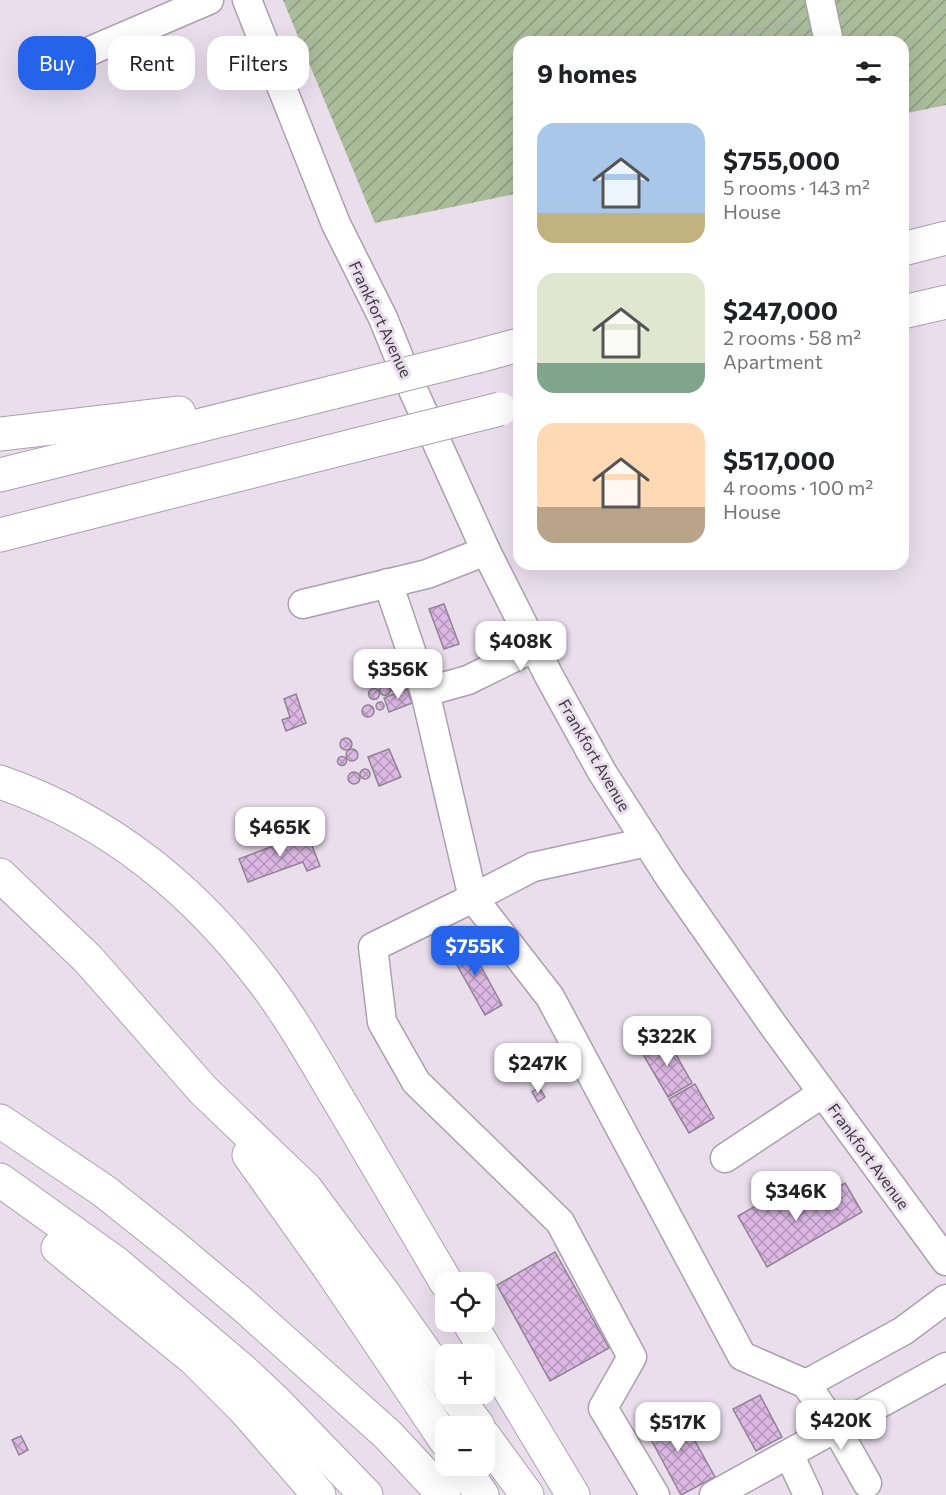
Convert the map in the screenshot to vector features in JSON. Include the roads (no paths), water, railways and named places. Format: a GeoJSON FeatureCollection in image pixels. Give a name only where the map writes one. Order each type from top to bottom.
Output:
{"type":"FeatureCollection","features":[{"type":"Feature","properties":{"kind":"highway"},"geometry":{"type":"LineString","coordinates":[[909,247],[946,238]]}},
{"type":"Feature","properties":{"kind":"highway"},"geometry":{"type":"LineString","coordinates":[[909,311],[946,302]]}},
{"type":"Feature","properties":{"kind":"highway"},"geometry":{"type":"LineString","coordinates":[[0,475],[513,347]]}},
{"type":"Feature","properties":{"kind":"highway"},"geometry":{"type":"LineString","coordinates":[[0,434],[83,426],[158,414],[280,406]]}},
{"type":"Feature","properties":{"kind":"highway"},"geometry":{"type":"LineString","coordinates":[[0,535],[510,406]]}},
{"type":"Feature","properties":{"kind":"highway"},"geometry":{"type":"LineString","coordinates":[[0,782],[72,813],[141,856],[180,887],[234,943],[303,1040],[440,1272]]}},
{"type":"Feature","properties":{"kind":"highway"},"geometry":{"type":"LineString","coordinates":[[0,875],[88,959],[203,1090],[306,1190],[435,1366]]}},
{"type":"Feature","properties":{"kind":"highway"},"geometry":{"type":"LineString","coordinates":[[203,1090],[328,1266],[435,1425]]}},
{"type":"Feature","properties":{"kind":"highway"},"geometry":{"type":"LineString","coordinates":[[0,1121],[104,1191],[242,1304],[388,1435],[444,1495]]}},
{"type":"Feature","properties":{"kind":"highway"},"geometry":{"type":"LineString","coordinates":[[0,1180],[117,1264],[233,1362],[275,1401],[366,1495]]}},
{"type":"Feature","properties":{"kind":"highway"},"geometry":{"type":"LineString","coordinates":[[0,1208],[74,1259],[194,1359],[244,1409],[319,1495]]}},
{"type":"Feature","properties":{"kind":"highway"},"geometry":{"type":"LineString","coordinates":[[476,1332],[573,1495]]}},
{"type":"Feature","properties":{"kind":"highway"},"geometry":{"type":"LineString","coordinates":[[495,1451],[527,1495]]}},
{"type":"Feature","properties":{"kind":"highway"},"geometry":{"type":"LineString","coordinates":[[469,1476],[482,1495]]}},
{"type":"Feature","properties":{"kind":"street"},"geometry":{"type":"LineString","coordinates":[[96,48],[209,0]]}},
{"type":"Feature","properties":{"kind":"street","name":"Frankfort Avenue"},"geometry":{"type":"LineString","coordinates":[[247,0],[336,224],[383,318],[486,551],[534,647],[602,772],[647,842],[766,1015],[946,1261]]}},
{"type":"Feature","properties":{"kind":"street"},"geometry":{"type":"LineString","coordinates":[[820,0],[828,36]]}},
{"type":"Feature","properties":{"kind":"street"},"geometry":{"type":"LineString","coordinates":[[303,604],[427,574],[486,551]]}},
{"type":"Feature","properties":{"kind":"street"},"geometry":{"type":"LineString","coordinates":[[388,584],[424,692],[473,898],[550,998],[742,1356],[806,1384],[836,1428],[867,1483]]}},
{"type":"Feature","properties":{"kind":"street"},"geometry":{"type":"LineString","coordinates":[[424,692],[468,680],[534,647]]}},
{"type":"Feature","properties":{"kind":"street"},"geometry":{"type":"LineString","coordinates":[[647,842],[533,867],[373,947],[382,1022],[416,1082],[560,1222],[632,1357],[603,1408],[655,1495]]}},
{"type":"Feature","properties":{"kind":"street"},"geometry":{"type":"LineString","coordinates":[[725,1158],[823,1093]]}},
{"type":"Feature","properties":{"kind":"street"},"geometry":{"type":"LineString","coordinates":[[806,1384],[903,1330],[946,1299]]}},
{"type":"Feature","properties":{"kind":"street"},"geometry":{"type":"LineString","coordinates":[[714,1495],[946,1367]]}},
{"type":"Feature","properties":{"kind":"street"},"geometry":{"type":"LineString","coordinates":[[789,1454],[808,1495]]}}]}
